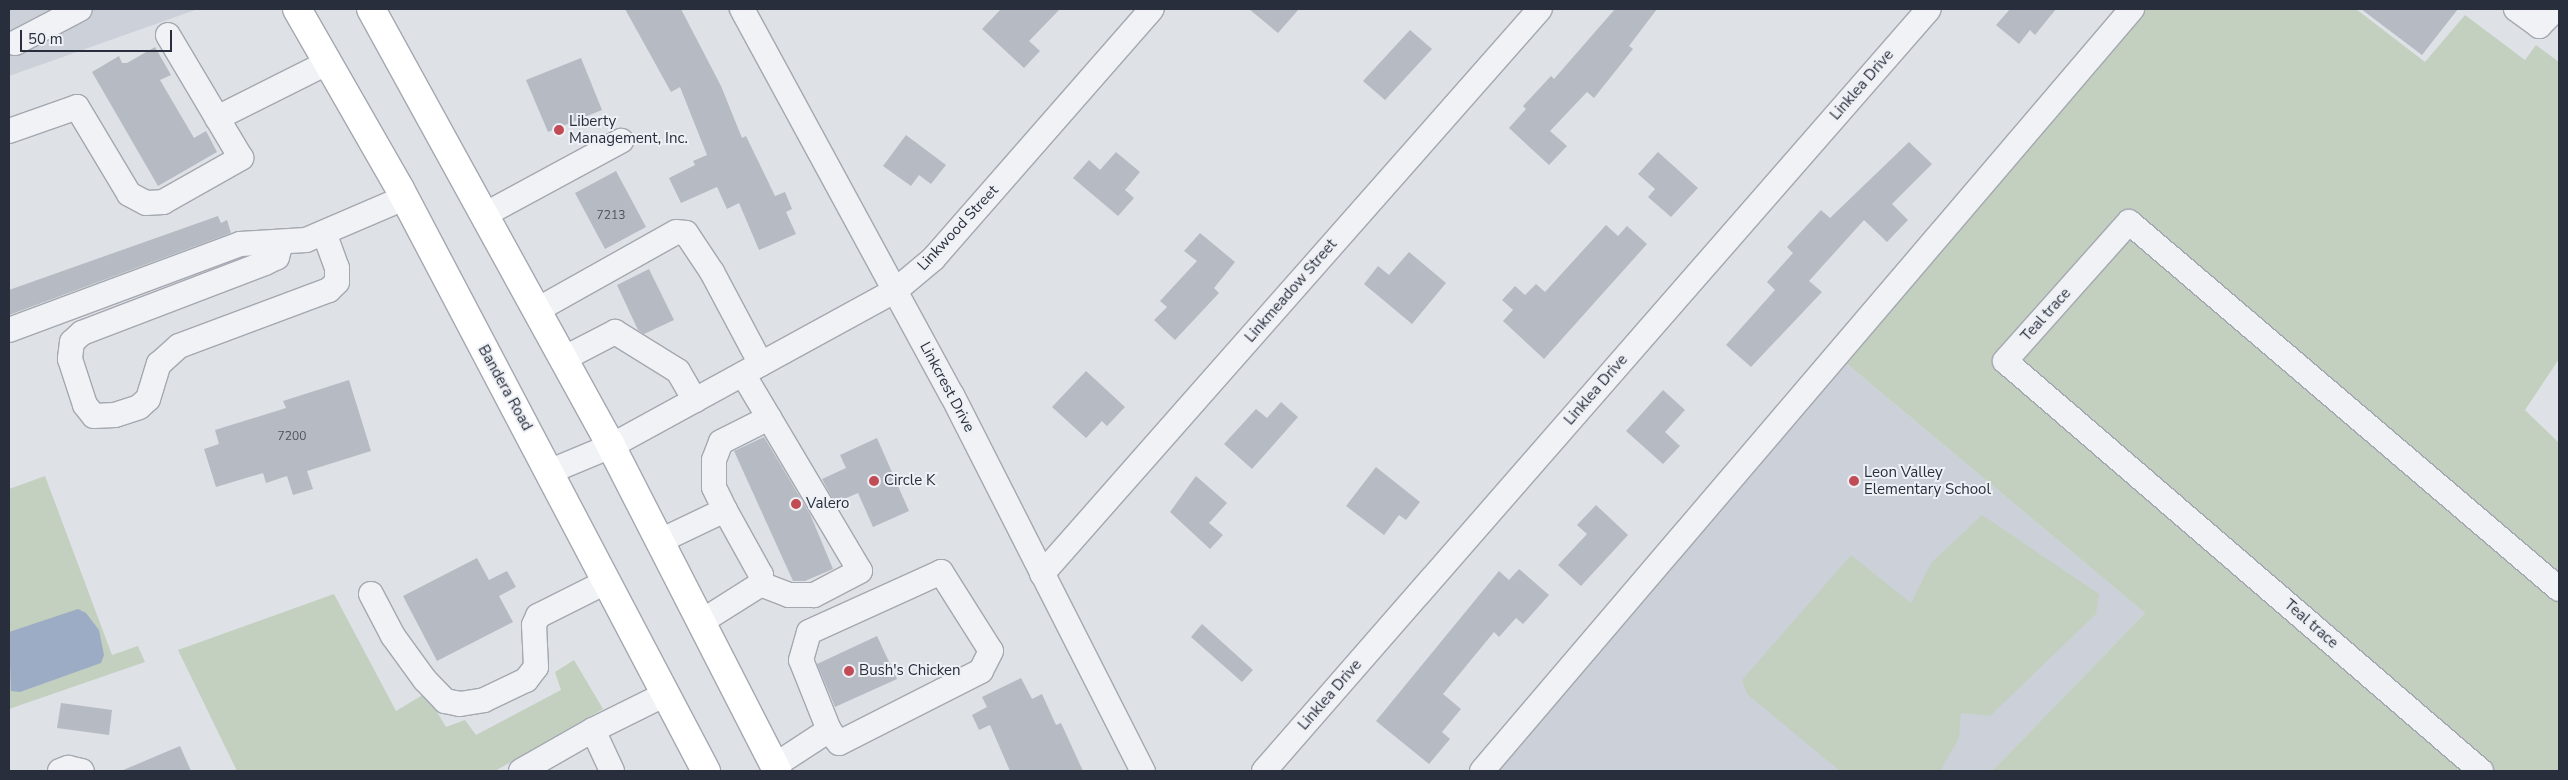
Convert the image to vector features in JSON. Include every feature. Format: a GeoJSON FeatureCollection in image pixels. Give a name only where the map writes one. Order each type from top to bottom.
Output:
{"type":"FeatureCollection","features":[{"type":"Feature","properties":{"kind":"main road","name":"Bandera Road"},"geometry":{"type":"LineString","coordinates":[[297,9],[404,198],[551,471],[706,771]]}},
{"type":"Feature","properties":{"kind":"main road"},"geometry":{"type":"LineString","coordinates":[[371,9],[611,446],[775,768]]}},
{"type":"Feature","properties":{"kind":"street"},"geometry":{"type":"LineString","coordinates":[[14,43],[80,9]]}},
{"type":"Feature","properties":{"kind":"street","name":"Linkwood Street"},"geometry":{"type":"LineString","coordinates":[[551,471],[611,446],[896,290],[933,259],[1152,9]]}},
{"type":"Feature","properties":{"kind":"street","name":"Linkmeadow Street"},"geometry":{"type":"LineString","coordinates":[[1042,574],[1540,9]]}},
{"type":"Feature","properties":{"kind":"street","name":"Linklea Drive"},"geometry":{"type":"LineString","coordinates":[[1264,771],[1929,9]]}},
{"type":"Feature","properties":{"kind":"street"},"geometry":{"type":"LineString","coordinates":[[1482,771],[2132,9]]}},
{"type":"Feature","properties":{"kind":"street"},"geometry":{"type":"LineString","coordinates":[[2516,9],[2539,26],[2556,9]]}},
{"type":"Feature","properties":{"kind":"street","name":"Linkcrest Drive"},"geometry":{"type":"LineString","coordinates":[[750,13],[896,290],[1143,771]]}},
{"type":"Feature","properties":{"kind":"street"},"geometry":{"type":"LineString","coordinates":[[9,131],[77,107],[129,194],[146,204],[163,202],[241,158],[168,35]]}},
{"type":"Feature","properties":{"kind":"street"},"geometry":{"type":"LineString","coordinates":[[217,118],[327,62]]}},
{"type":"Feature","properties":{"kind":"street"},"geometry":{"type":"LineString","coordinates":[[484,215],[621,141]]}},
{"type":"Feature","properties":{"kind":"street"},"geometry":{"type":"LineString","coordinates":[[9,330],[240,244],[261,241],[281,243],[324,233],[404,198]]}},
{"type":"Feature","properties":{"kind":"street","name":"Teal trace"},"geometry":{"type":"LineString","coordinates":[[2481,771],[2006,360],[2129,222],[2559,589]]}},
{"type":"Feature","properties":{"kind":"street"},"geometry":{"type":"LineString","coordinates":[[537,310],[676,232],[686,233],[712,272],[752,369],[769,418],[860,571],[814,595],[789,596],[761,584]]}},
{"type":"Feature","properties":{"kind":"street"},"geometry":{"type":"LineString","coordinates":[[281,243],[277,257],[266,264],[82,332],[72,342],[70,359],[74,378],[85,405],[94,416],[115,415],[139,407],[148,399],[159,364],[179,346],[329,290],[337,282],[337,268],[324,233]]}},
{"type":"Feature","properties":{"kind":"street"},"geometry":{"type":"LineString","coordinates":[[563,358],[615,332],[678,371],[695,400]]}},
{"type":"Feature","properties":{"kind":"street"},"geometry":{"type":"LineString","coordinates":[[761,584],[761,575],[714,487],[714,460],[721,442],[769,418]]}},
{"type":"Feature","properties":{"kind":"street"},"geometry":{"type":"LineString","coordinates":[[660,541],[725,510]]}},
{"type":"Feature","properties":{"kind":"street"},"geometry":{"type":"LineString","coordinates":[[941,572],[991,652],[981,671],[839,743],[829,730],[801,660],[809,632],[941,572]]}},
{"type":"Feature","properties":{"kind":"street"},"geometry":{"type":"LineString","coordinates":[[371,594],[393,636],[425,680],[445,701],[460,704],[484,700],[526,680],[536,667],[534,626],[538,616],[608,581]]}},
{"type":"Feature","properties":{"kind":"street"},"geometry":{"type":"LineString","coordinates":[[701,622],[761,584]]}},
{"type":"Feature","properties":{"kind":"street"},"geometry":{"type":"LineString","coordinates":[[534,768],[593,730],[666,694]]}},
{"type":"Feature","properties":{"kind":"street"},"geometry":{"type":"LineString","coordinates":[[593,730],[605,769]]}},
{"type":"Feature","properties":{"kind":"street"},"geometry":{"type":"LineString","coordinates":[[775,768],[829,730]]}},
{"type":"Feature","properties":{"kind":"street"},"geometry":{"type":"LineString","coordinates":[[60,771],[68,768],[82,771]]}},
{"type":"Feature","properties":{"kind":"shaded area"},"geometry":{"type":"Polygon","coordinates":[[[9,9],[198,9],[9,76],[9,9]]]}},
{"type":"Feature","properties":{"kind":"shaded area","name":"Leon Valley Elementary School"},"geometry":{"type":"Polygon","coordinates":[[[1829,349],[2145,613],[1992,771],[1487,771],[1829,349]]]}},
{"type":"Feature","properties":{"kind":"green space"},"geometry":{"type":"Polygon","coordinates":[[[2119,9],[2356,9],[2425,62],[2465,15],[2525,60],[2536,45],[2559,62],[2559,359],[2525,410],[2559,443],[2559,771],[1992,771],[2145,613],[1829,349],[2119,9]]]}},
{"type":"Feature","properties":{"kind":"green space"},"geometry":{"type":"Polygon","coordinates":[[[45,476],[112,655],[138,646],[145,662],[9,709],[9,489],[45,476]]]}},
{"type":"Feature","properties":{"kind":"green space"},"geometry":{"type":"Polygon","coordinates":[[[1982,515],[2099,594],[2096,614],[1990,716],[1961,713],[1959,738],[1940,771],[1840,771],[1747,694],[1742,680],[1851,555],[1911,603],[1931,563],[1982,515]]]}},
{"type":"Feature","properties":{"kind":"green space"},"geometry":{"type":"Polygon","coordinates":[[[334,594],[396,711],[426,693],[446,727],[465,720],[476,735],[561,690],[555,672],[574,660],[603,709],[495,771],[237,771],[178,650],[334,594]]]}},
{"type":"Feature","properties":{"kind":"water"},"geometry":{"type":"Polygon","coordinates":[[[78,609],[86,613],[99,630],[104,655],[101,663],[20,692],[11,691],[9,632],[78,609]]]}},
{"type":"Feature","properties":{"kind":"building"},"geometry":{"type":"Polygon","coordinates":[[[625,9],[681,9],[721,86],[742,138],[746,136],[775,196],[785,192],[792,209],[786,212],[796,234],[759,250],[739,203],[727,209],[717,187],[681,203],[669,178],[695,165],[693,161],[707,155],[680,87],[671,92],[625,9]]]}},
{"type":"Feature","properties":{"kind":"building"},"geometry":{"type":"Polygon","coordinates":[[[1001,9],[1060,9],[1029,41],[1040,51],[1024,68],[982,29],[1001,9]]]}},
{"type":"Feature","properties":{"kind":"building"},"geometry":{"type":"Polygon","coordinates":[[[1249,9],[1299,9],[1278,33],[1249,9]]]}},
{"type":"Feature","properties":{"kind":"building"},"geometry":{"type":"Polygon","coordinates":[[[1615,9],[1657,9],[1629,46],[1633,49],[1594,98],[1587,92],[1550,131],[1567,146],[1549,165],[1509,128],[1526,109],[1523,106],[1551,76],[1554,79],[1615,9]]]}},
{"type":"Feature","properties":{"kind":"building"},"geometry":{"type":"Polygon","coordinates":[[[2010,9],[2056,9],[2035,35],[2030,30],[2019,44],[1996,25],[2010,9]]]}},
{"type":"Feature","properties":{"kind":"building"},"geometry":{"type":"Polygon","coordinates":[[[2361,9],[2458,9],[2422,55],[2361,9]]]}},
{"type":"Feature","properties":{"kind":"building"},"geometry":{"type":"Polygon","coordinates":[[[1410,30],[1432,49],[1385,100],[1363,81],[1410,30]]]}},
{"type":"Feature","properties":{"kind":"building"},"geometry":{"type":"Polygon","coordinates":[[[155,47],[171,75],[160,80],[194,138],[206,131],[217,152],[158,186],[92,72],[119,56],[122,63],[127,63],[155,47]]]}},
{"type":"Feature","properties":{"kind":"building"},"geometry":{"type":"Polygon","coordinates":[[[581,58],[602,110],[548,132],[526,80],[581,58]]]}},
{"type":"Feature","properties":{"kind":"building"},"geometry":{"type":"Polygon","coordinates":[[[906,135],[946,165],[931,184],[919,175],[911,186],[883,166],[906,135]]]}},
{"type":"Feature","properties":{"kind":"building"},"geometry":{"type":"Polygon","coordinates":[[[1909,142],[1932,164],[1892,204],[1908,220],[1887,242],[1864,220],[1809,281],[1822,292],[1751,367],[1726,345],[1775,290],[1767,282],[1793,253],[1787,247],[1821,210],[1830,218],[1909,142]]]}},
{"type":"Feature","properties":{"kind":"building"},"geometry":{"type":"Polygon","coordinates":[[[1116,152],[1140,172],[1125,190],[1134,198],[1118,216],[1073,178],[1089,160],[1100,170],[1116,152]]]}},
{"type":"Feature","properties":{"kind":"building"},"geometry":{"type":"Polygon","coordinates":[[[1658,152],[1698,188],[1671,217],[1648,197],[1655,189],[1638,174],[1658,152]]]}},
{"type":"Feature","properties":{"kind":"building"},"geometry":{"type":"Polygon","coordinates":[[[616,171],[646,227],[605,249],[575,193],[616,171]]]}},
{"type":"Feature","properties":{"kind":"building"},"geometry":{"type":"Polygon","coordinates":[[[218,216],[221,223],[227,220],[231,233],[9,315],[9,290],[218,216]]]}},
{"type":"Feature","properties":{"kind":"building"},"geometry":{"type":"Polygon","coordinates":[[[1606,225],[1618,236],[1627,226],[1647,244],[1544,359],[1503,321],[1513,310],[1502,300],[1515,286],[1525,295],[1536,284],[1545,292],[1606,225]]]}},
{"type":"Feature","properties":{"kind":"building"},"geometry":{"type":"Polygon","coordinates":[[[1200,233],[1235,262],[1214,288],[1219,293],[1175,340],[1154,320],[1167,307],[1160,301],[1197,261],[1184,251],[1200,233]]]}},
{"type":"Feature","properties":{"kind":"building"},"geometry":{"type":"Polygon","coordinates":[[[1409,252],[1446,283],[1412,324],[1364,284],[1378,266],[1389,275],[1409,252]]]}},
{"type":"Feature","properties":{"kind":"building"},"geometry":{"type":"Polygon","coordinates":[[[649,269],[674,320],[644,334],[638,330],[617,285],[649,269]]]}},
{"type":"Feature","properties":{"kind":"building"},"geometry":{"type":"Polygon","coordinates":[[[1086,371],[1125,407],[1107,426],[1102,421],[1086,438],[1052,407],[1086,371]]]}},
{"type":"Feature","properties":{"kind":"building"},"geometry":{"type":"Polygon","coordinates":[[[349,380],[371,451],[307,471],[313,489],[293,495],[287,476],[266,483],[263,473],[216,487],[204,449],[219,444],[215,430],[286,408],[283,401],[349,380]]]}},
{"type":"Feature","properties":{"kind":"building"},"geometry":{"type":"Polygon","coordinates":[[[1663,390],[1685,410],[1665,432],[1680,446],[1663,464],[1626,431],[1663,390]]]}},
{"type":"Feature","properties":{"kind":"building"},"geometry":{"type":"Polygon","coordinates":[[[1281,402],[1298,417],[1252,469],[1224,444],[1256,409],[1267,418],[1281,402]]]}},
{"type":"Feature","properties":{"kind":"building","name":"Valero"},"geometry":{"type":"Polygon","coordinates":[[[764,437],[810,514],[833,569],[805,581],[793,581],[734,451],[764,437]]]}},
{"type":"Feature","properties":{"kind":"building","name":"Circle K"},"geometry":{"type":"Polygon","coordinates":[[[877,438],[909,511],[873,527],[858,493],[835,503],[822,479],[846,468],[840,455],[877,438]]]}},
{"type":"Feature","properties":{"kind":"building"},"geometry":{"type":"Polygon","coordinates":[[[1376,467],[1420,502],[1406,520],[1399,515],[1384,535],[1346,506],[1376,467]]]}},
{"type":"Feature","properties":{"kind":"building"},"geometry":{"type":"Polygon","coordinates":[[[1196,476],[1227,503],[1209,523],[1223,535],[1210,549],[1170,512],[1196,476]]]}},
{"type":"Feature","properties":{"kind":"building"},"geometry":{"type":"Polygon","coordinates":[[[1596,505],[1628,535],[1581,586],[1558,565],[1587,534],[1577,525],[1596,505]]]}},
{"type":"Feature","properties":{"kind":"building"},"geometry":{"type":"Polygon","coordinates":[[[477,558],[489,580],[507,571],[516,587],[499,596],[513,622],[437,661],[403,596],[477,558]]]}},
{"type":"Feature","properties":{"kind":"building"},"geometry":{"type":"Polygon","coordinates":[[[1519,569],[1549,595],[1523,624],[1516,618],[1499,637],[1494,632],[1443,694],[1461,709],[1442,732],[1450,739],[1429,764],[1376,721],[1499,571],[1509,580],[1519,569]]]}},
{"type":"Feature","properties":{"kind":"building"},"geometry":{"type":"Polygon","coordinates":[[[1202,624],[1253,670],[1242,682],[1191,637],[1202,624]]]}},
{"type":"Feature","properties":{"kind":"building"},"geometry":{"type":"Polygon","coordinates":[[[877,636],[897,679],[835,707],[817,664],[877,636]]]}},
{"type":"Feature","properties":{"kind":"building"},"geometry":{"type":"Polygon","coordinates":[[[1021,678],[1032,699],[1042,694],[1056,725],[1061,723],[1083,771],[1010,771],[990,725],[979,730],[972,715],[987,707],[982,697],[1021,678]]]}},
{"type":"Feature","properties":{"kind":"building"},"geometry":{"type":"Polygon","coordinates":[[[61,703],[112,710],[109,735],[57,728],[61,703]]]}},
{"type":"Feature","properties":{"kind":"building"},"geometry":{"type":"Polygon","coordinates":[[[180,746],[191,771],[121,771],[180,746]]]}},
{"type":"Feature","properties":{"kind":"place","name":"Liberty Management, Inc."},"geometry":{"type":"Point","coordinates":[559,130]}},
{"type":"Feature","properties":{"kind":"place","name":"Circle K"},"geometry":{"type":"Point","coordinates":[874,481]}},
{"type":"Feature","properties":{"kind":"place","name":"Leon Valley Elementary School"},"geometry":{"type":"Point","coordinates":[1854,481]}},
{"type":"Feature","properties":{"kind":"place","name":"Valero"},"geometry":{"type":"Point","coordinates":[796,504]}},
{"type":"Feature","properties":{"kind":"place","name":"Bush's Chicken"},"geometry":{"type":"Point","coordinates":[849,671]}}]}
